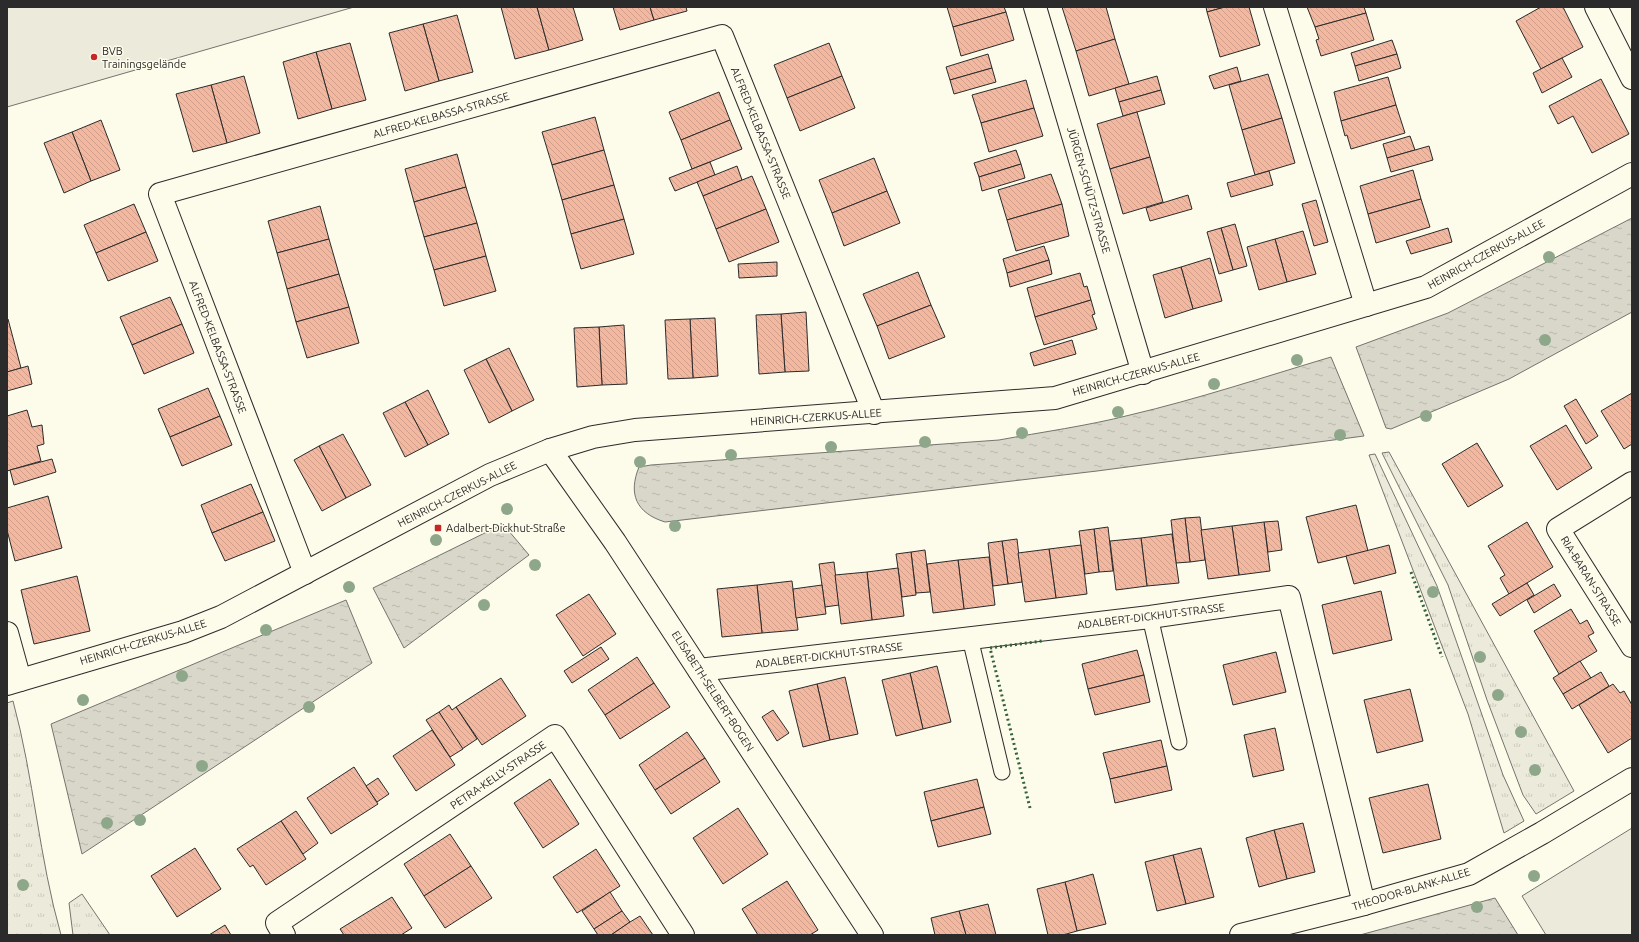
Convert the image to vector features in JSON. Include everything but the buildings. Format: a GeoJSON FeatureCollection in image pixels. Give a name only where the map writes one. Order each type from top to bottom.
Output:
{"type":"FeatureCollection","features":[{"type":"Feature","properties":{"kind":"street","name":"JÜRGEN-SCHÜTZ-STRASSE"},"geometry":{"type":"LineString","coordinates":[[1035,7],[1143,373]]}},
{"type":"Feature","properties":{"kind":"street"},"geometry":{"type":"LineString","coordinates":[[1275,7],[1366,305]]}},
{"type":"Feature","properties":{"kind":"street"},"geometry":{"type":"LineString","coordinates":[[1596,7],[1632,78]]}},
{"type":"Feature","properties":{"kind":"street","name":"ALFRED-KELBASSA-STRASSE"},"geometry":{"type":"LineString","coordinates":[[305,573],[160,194],[722,36],[874,413]]}},
{"type":"Feature","properties":{"kind":"street","name":"HEINRICH-CZERKUS-ALLEE"},"geometry":{"type":"LineString","coordinates":[[13,682],[183,632],[221,617],[490,475],[550,450],[593,437],[635,430],[874,413],[1055,398],[1143,373],[1426,287],[1632,174]]}},
{"type":"Feature","properties":{"kind":"street","name":"ELISABETH-SELBERT-BOGEN"},"geometry":{"type":"LineString","coordinates":[[550,450],[615,542],[872,935]]}},
{"type":"Feature","properties":{"kind":"street","name":"RIA-BARAN-STRASSE"},"geometry":{"type":"LineString","coordinates":[[1632,483],[1558,529],[1632,646]]}},
{"type":"Feature","properties":{"kind":"street","name":"ADALBERT-DICKHUT-STRASSE"},"geometry":{"type":"LineString","coordinates":[[699,670],[1150,617],[1289,597],[1364,904]]}},
{"type":"Feature","properties":{"kind":"street"},"geometry":{"type":"LineString","coordinates":[[7,634],[13,682]]}},
{"type":"Feature","properties":{"kind":"street","name":"PETRA-KELLY-STRASSE"},"geometry":{"type":"LineString","coordinates":[[284,935],[277,923],[555,736],[683,935]]}},
{"type":"Feature","properties":{"kind":"street","name":"THEODOR-BLANK-ALLEE"},"geometry":{"type":"LineString","coordinates":[[1241,935],[1364,904],[1469,874],[1542,833],[1632,779]]}},
{"type":"Feature","properties":{"kind":"lane"},"geometry":{"type":"LineString","coordinates":[[1150,617],[1180,742]]}},
{"type":"Feature","properties":{"kind":"lane"},"geometry":{"type":"LineString","coordinates":[[970,638],[1002,772]]}},
{"type":"Feature","properties":{"kind":"green space","name":"BVB Trainingsgelände"},"geometry":{"type":"Polygon","coordinates":[[[7,7],[354,7],[7,107],[7,7]]]}},
{"type":"Feature","properties":{"kind":"green space"},"geometry":{"type":"Polygon","coordinates":[[[1389,452],[1574,791],[1536,814],[1523,795],[1487,700],[1448,585],[1382,453],[1389,452]]]}},
{"type":"Feature","properties":{"kind":"green space"},"geometry":{"type":"Polygon","coordinates":[[[1375,454],[1437,586],[1503,775],[1524,821],[1504,833],[1468,714],[1369,455],[1375,454]]]}},
{"type":"Feature","properties":{"kind":"green space"},"geometry":{"type":"Polygon","coordinates":[[[13,701],[26,759],[47,877],[61,935],[7,935],[7,703],[13,701]]]}},
{"type":"Feature","properties":{"kind":"green space"},"geometry":{"type":"Polygon","coordinates":[[[1632,828],[1632,935],[1546,935],[1522,896],[1632,828]]]}},
{"type":"Feature","properties":{"kind":"green space"},"geometry":{"type":"Polygon","coordinates":[[[82,894],[110,935],[73,935],[69,903],[82,894]]]}},
{"type":"Feature","properties":{"kind":"water"},"geometry":{"type":"Polygon","coordinates":[[[1632,218],[1632,312],[1509,379],[1391,429],[1386,428],[1356,347],[1448,313],[1632,218]]]}},
{"type":"Feature","properties":{"kind":"water"},"geometry":{"type":"Polygon","coordinates":[[[1331,357],[1364,436],[1097,471],[665,522],[655,518],[641,508],[635,494],[634,486],[639,467],[999,440],[1064,429],[1155,409],[1331,357]]]}},
{"type":"Feature","properties":{"kind":"water"},"geometry":{"type":"Polygon","coordinates":[[[503,524],[529,555],[404,648],[373,588],[503,524]]]}},
{"type":"Feature","properties":{"kind":"water"},"geometry":{"type":"Polygon","coordinates":[[[346,600],[372,663],[82,854],[51,724],[346,600]]]}},
{"type":"Feature","properties":{"kind":"water"},"geometry":{"type":"Polygon","coordinates":[[[1495,898],[1518,935],[1360,935],[1495,898]]]}},
{"type":"Feature","properties":{"kind":"hedge"},"geometry":{"type":"LineString","coordinates":[[1411,572],[1442,657]]}},
{"type":"Feature","properties":{"kind":"hedge"},"geometry":{"type":"LineString","coordinates":[[1030,808],[990,648],[1042,641]]}},
{"type":"Feature","properties":{"kind":"place","name":"BVB Trainingsgelände"},"geometry":{"type":"Point","coordinates":[94,57]}},
{"type":"Feature","properties":{"kind":"place","name":"Adalbert-Dickhut-Straße"},"geometry":{"type":"Point","coordinates":[438,528]}}]}
